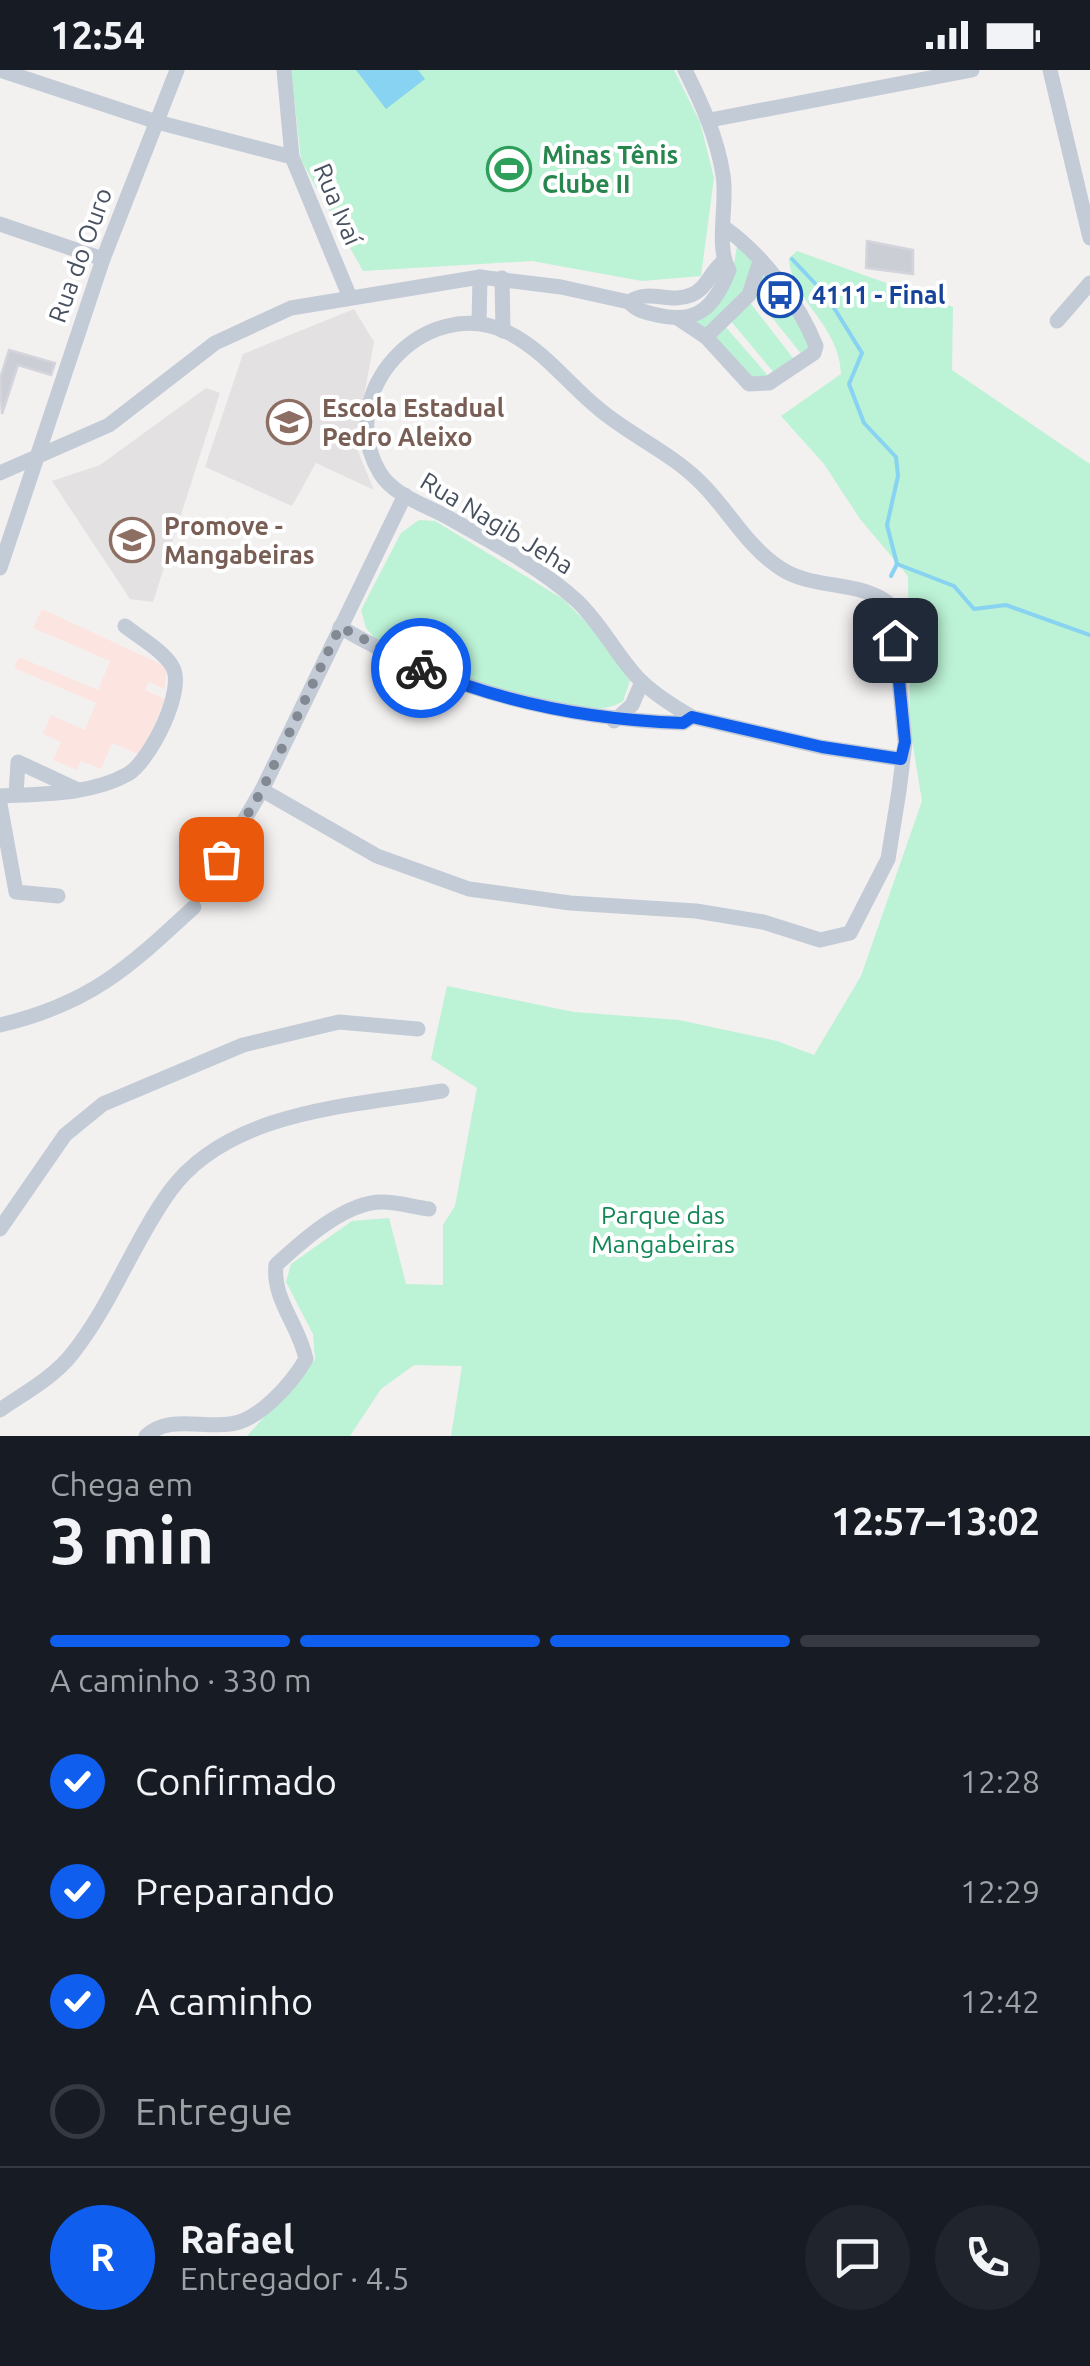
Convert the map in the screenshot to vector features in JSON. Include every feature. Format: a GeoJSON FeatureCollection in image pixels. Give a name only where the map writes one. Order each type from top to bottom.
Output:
{"type":"FeatureCollection","features":[{"type":"Feature","properties":{"kind":"street"},"geometry":{"type":"LineString","coordinates":[[0,70],[157,122],[292,157]]}},
{"type":"Feature","properties":{"kind":"street","name":"Rua do Ouro"},"geometry":{"type":"LineString","coordinates":[[0,568],[103,258],[177,70]]}},
{"type":"Feature","properties":{"kind":"street","name":"Rua Ivaí"},"geometry":{"type":"LineString","coordinates":[[284,70],[292,157],[349,295]]}},
{"type":"Feature","properties":{"kind":"street"},"geometry":{"type":"LineString","coordinates":[[679,319],[694,316],[713,304],[729,270],[724,261],[723,173],[710,120],[686,70]]}},
{"type":"Feature","properties":{"kind":"street"},"geometry":{"type":"LineString","coordinates":[[710,120],[972,70]]}},
{"type":"Feature","properties":{"kind":"street"},"geometry":{"type":"LineString","coordinates":[[1050,70],[1090,238]]}},
{"type":"Feature","properties":{"kind":"street"},"geometry":{"type":"LineString","coordinates":[[0,224],[103,258]]}},
{"type":"Feature","properties":{"kind":"street"},"geometry":{"type":"LineString","coordinates":[[0,472],[36,460],[109,425],[215,342],[291,308],[349,295],[480,277],[629,302],[636,310],[679,319],[706,337],[749,384],[769,383],[814,353],[816,346],[807,323],[755,251],[725,228]]}},
{"type":"Feature","properties":{"kind":"street"},"geometry":{"type":"LineString","coordinates":[[629,302],[641,294],[688,296],[703,287],[724,261]]}},
{"type":"Feature","properties":{"kind":"street"},"geometry":{"type":"LineString","coordinates":[[706,337],[749,294],[760,261]]}},
{"type":"Feature","properties":{"kind":"street"},"geometry":{"type":"LineString","coordinates":[[262,790],[377,856],[470,890],[570,903],[696,911],[763,922],[820,940],[850,934],[888,860],[905,742],[892,606],[880,596],[819,585],[781,570],[748,541],[698,480],[598,408],[564,374],[503,330],[478,324],[480,277]]}},
{"type":"Feature","properties":{"kind":"street"},"geometry":{"type":"LineString","coordinates":[[502,278],[503,330]]}},
{"type":"Feature","properties":{"kind":"street"},"geometry":{"type":"LineString","coordinates":[[1057,322],[1090,284]]}},
{"type":"Feature","properties":{"kind":"street","name":"Rua Nagib Jeha"},"geometry":{"type":"LineString","coordinates":[[478,324],[434,327],[392,357],[368,402],[366,425],[380,473],[405,495],[451,519],[576,600],[642,682],[692,717],[822,747],[901,759]]}},
{"type":"Feature","properties":{"kind":"street"},"geometry":{"type":"LineString","coordinates":[[48,427],[70,444]]}},
{"type":"Feature","properties":{"kind":"street"},"geometry":{"type":"LineString","coordinates":[[221,859],[262,790],[405,495]]}},
{"type":"Feature","properties":{"kind":"street"},"geometry":{"type":"LineString","coordinates":[[77,790],[18,762],[8,796],[77,790],[132,773],[175,698],[172,665],[125,626]]}},
{"type":"Feature","properties":{"kind":"street","name":"Rua Nagib Jeha"},"geometry":{"type":"LineString","coordinates":[[340,627],[380,651],[461,686],[534,707],[614,720],[683,723],[692,717]]}},
{"type":"Feature","properties":{"kind":"street"},"geometry":{"type":"LineString","coordinates":[[614,720],[632,705],[642,682]]}},
{"type":"Feature","properties":{"kind":"street"},"geometry":{"type":"LineString","coordinates":[[0,804],[16,892],[58,896]]}},
{"type":"Feature","properties":{"kind":"street"},"geometry":{"type":"LineString","coordinates":[[0,1024],[52,1012],[116,978],[194,907]]}},
{"type":"Feature","properties":{"kind":"street"},"geometry":{"type":"LineString","coordinates":[[0,1229],[65,1135],[103,1104],[243,1045],[339,1022],[418,1029]]}},
{"type":"Feature","properties":{"kind":"street"},"geometry":{"type":"LineString","coordinates":[[0,1410],[72,1354],[126,1271],[171,1190],[194,1167],[269,1124],[442,1091]]}},
{"type":"Feature","properties":{"kind":"street"},"geometry":{"type":"LineString","coordinates":[[146,1436],[172,1423],[233,1424],[260,1411],[299,1371],[306,1359],[301,1338],[273,1286],[276,1265],[296,1246],[357,1206],[381,1202],[429,1209]]}},
{"type":"Feature","properties":{"kind":"shaded area","name":"Escola Estadual Pedro Aleixo"},"geometry":{"type":"Polygon","coordinates":[[[354,309],[374,342],[355,444],[374,490],[316,463],[292,506],[205,467],[243,354],[354,309]]]}},
{"type":"Feature","properties":{"kind":"shaded area","name":"Promove - Mangabeiras"},"geometry":{"type":"Polygon","coordinates":[[[206,388],[220,393],[153,602],[130,599],[52,481],[100,465],[206,388]]]}},
{"type":"Feature","properties":{"kind":"shaded area"},"geometry":{"type":"Polygon","coordinates":[[[42,609],[167,667],[164,689],[149,682],[145,690],[165,699],[142,756],[112,743],[101,769],[81,761],[76,770],[53,760],[61,742],[43,734],[51,715],[85,730],[96,703],[14,668],[19,657],[98,690],[110,661],[33,628],[42,609]]]}},
{"type":"Feature","properties":{"kind":"green space","name":"Minas Tênis Clube II"},"geometry":{"type":"Polygon","coordinates":[[[291,70],[674,70],[700,122],[714,178],[701,276],[642,281],[532,261],[363,271],[301,160],[291,70]]]}},
{"type":"Feature","properties":{"kind":"green space"},"geometry":{"type":"Polygon","coordinates":[[[737,246],[755,263],[744,292],[704,331],[691,323],[733,270],[737,246]]]}},
{"type":"Feature","properties":{"kind":"green space","name":"Parque das Mangabeiras"},"geometry":{"type":"Polygon","coordinates":[[[797,251],[953,307],[952,370],[1090,464],[1090,1436],[451,1436],[462,1366],[414,1365],[381,1389],[350,1436],[247,1436],[315,1360],[313,1334],[286,1282],[291,1264],[352,1221],[389,1218],[406,1284],[443,1285],[443,1225],[455,1206],[477,1088],[431,1059],[447,986],[574,1012],[679,1020],[777,1041],[814,1055],[861,976],[922,801],[910,728],[908,576],[860,519],[824,464],[781,416],[841,374],[833,341],[791,273],[789,258],[797,251]]]}},
{"type":"Feature","properties":{"kind":"green space"},"geometry":{"type":"Polygon","coordinates":[[[762,269],[804,324],[810,349],[803,356],[753,294],[762,269]]]}},
{"type":"Feature","properties":{"kind":"green space"},"geometry":{"type":"Polygon","coordinates":[[[748,300],[796,362],[775,374],[730,320],[748,300]]]}},
{"type":"Feature","properties":{"kind":"green space"},"geometry":{"type":"Polygon","coordinates":[[[724,325],[770,378],[751,380],[711,335],[724,325]]]}},
{"type":"Feature","properties":{"kind":"green space"},"geometry":{"type":"Polygon","coordinates":[[[419,520],[435,521],[563,599],[591,627],[630,681],[623,701],[602,708],[539,701],[463,676],[376,640],[366,628],[361,610],[401,533],[419,520]]]}},
{"type":"Feature","properties":{"kind":"water"},"geometry":{"type":"Polygon","coordinates":[[[356,70],[418,70],[425,79],[386,109],[356,70]]]}},
{"type":"Feature","properties":{"kind":"building"},"geometry":{"type":"Polygon","coordinates":[[[867,241],[913,250],[913,274],[866,268],[867,241]]]}},
{"type":"Feature","properties":{"kind":"building"},"geometry":{"type":"Polygon","coordinates":[[[9,350],[55,363],[51,375],[18,365],[2,414],[0,379],[9,350]]]}},
{"type":"Feature","properties":{"kind":"waterway"},"geometry":{"type":"LineString","coordinates":[[792,259],[826,295],[862,353],[849,384],[864,423],[896,457],[898,476],[887,525],[897,564],[954,586],[974,609],[1006,605],[1090,635]]}},
{"type":"Feature","properties":{"kind":"waterway"},"geometry":{"type":"LineString","coordinates":[[891,576],[897,564]]}},
{"type":"Feature","properties":{"kind":"way so far"},"geometry":{"type":"LineString","coordinates":[[221,859],[262,790],[340,627],[380,651],[421,668]]}},
{"type":"Feature","properties":{"kind":"place","name":"Minas Tênis Clube II"},"geometry":{"type":"Point","coordinates":[509,169]}},
{"type":"Feature","properties":{"kind":"place","name":"4111 - Final"},"geometry":{"type":"Point","coordinates":[780,295]}},
{"type":"Feature","properties":{"kind":"place","name":"Escola Estadual Pedro Aleixo"},"geometry":{"type":"Point","coordinates":[289,422]}},
{"type":"Feature","properties":{"kind":"place","name":"Promove - Mangabeiras"},"geometry":{"type":"Point","coordinates":[132,540]}},
{"type":"Feature","properties":{"kind":"route"},"geometry":{"type":"LineString","coordinates":[[421,668],[461,686],[534,707],[614,720],[683,723],[692,717],[822,747],[901,759],[905,742],[895,640]]}}]}
